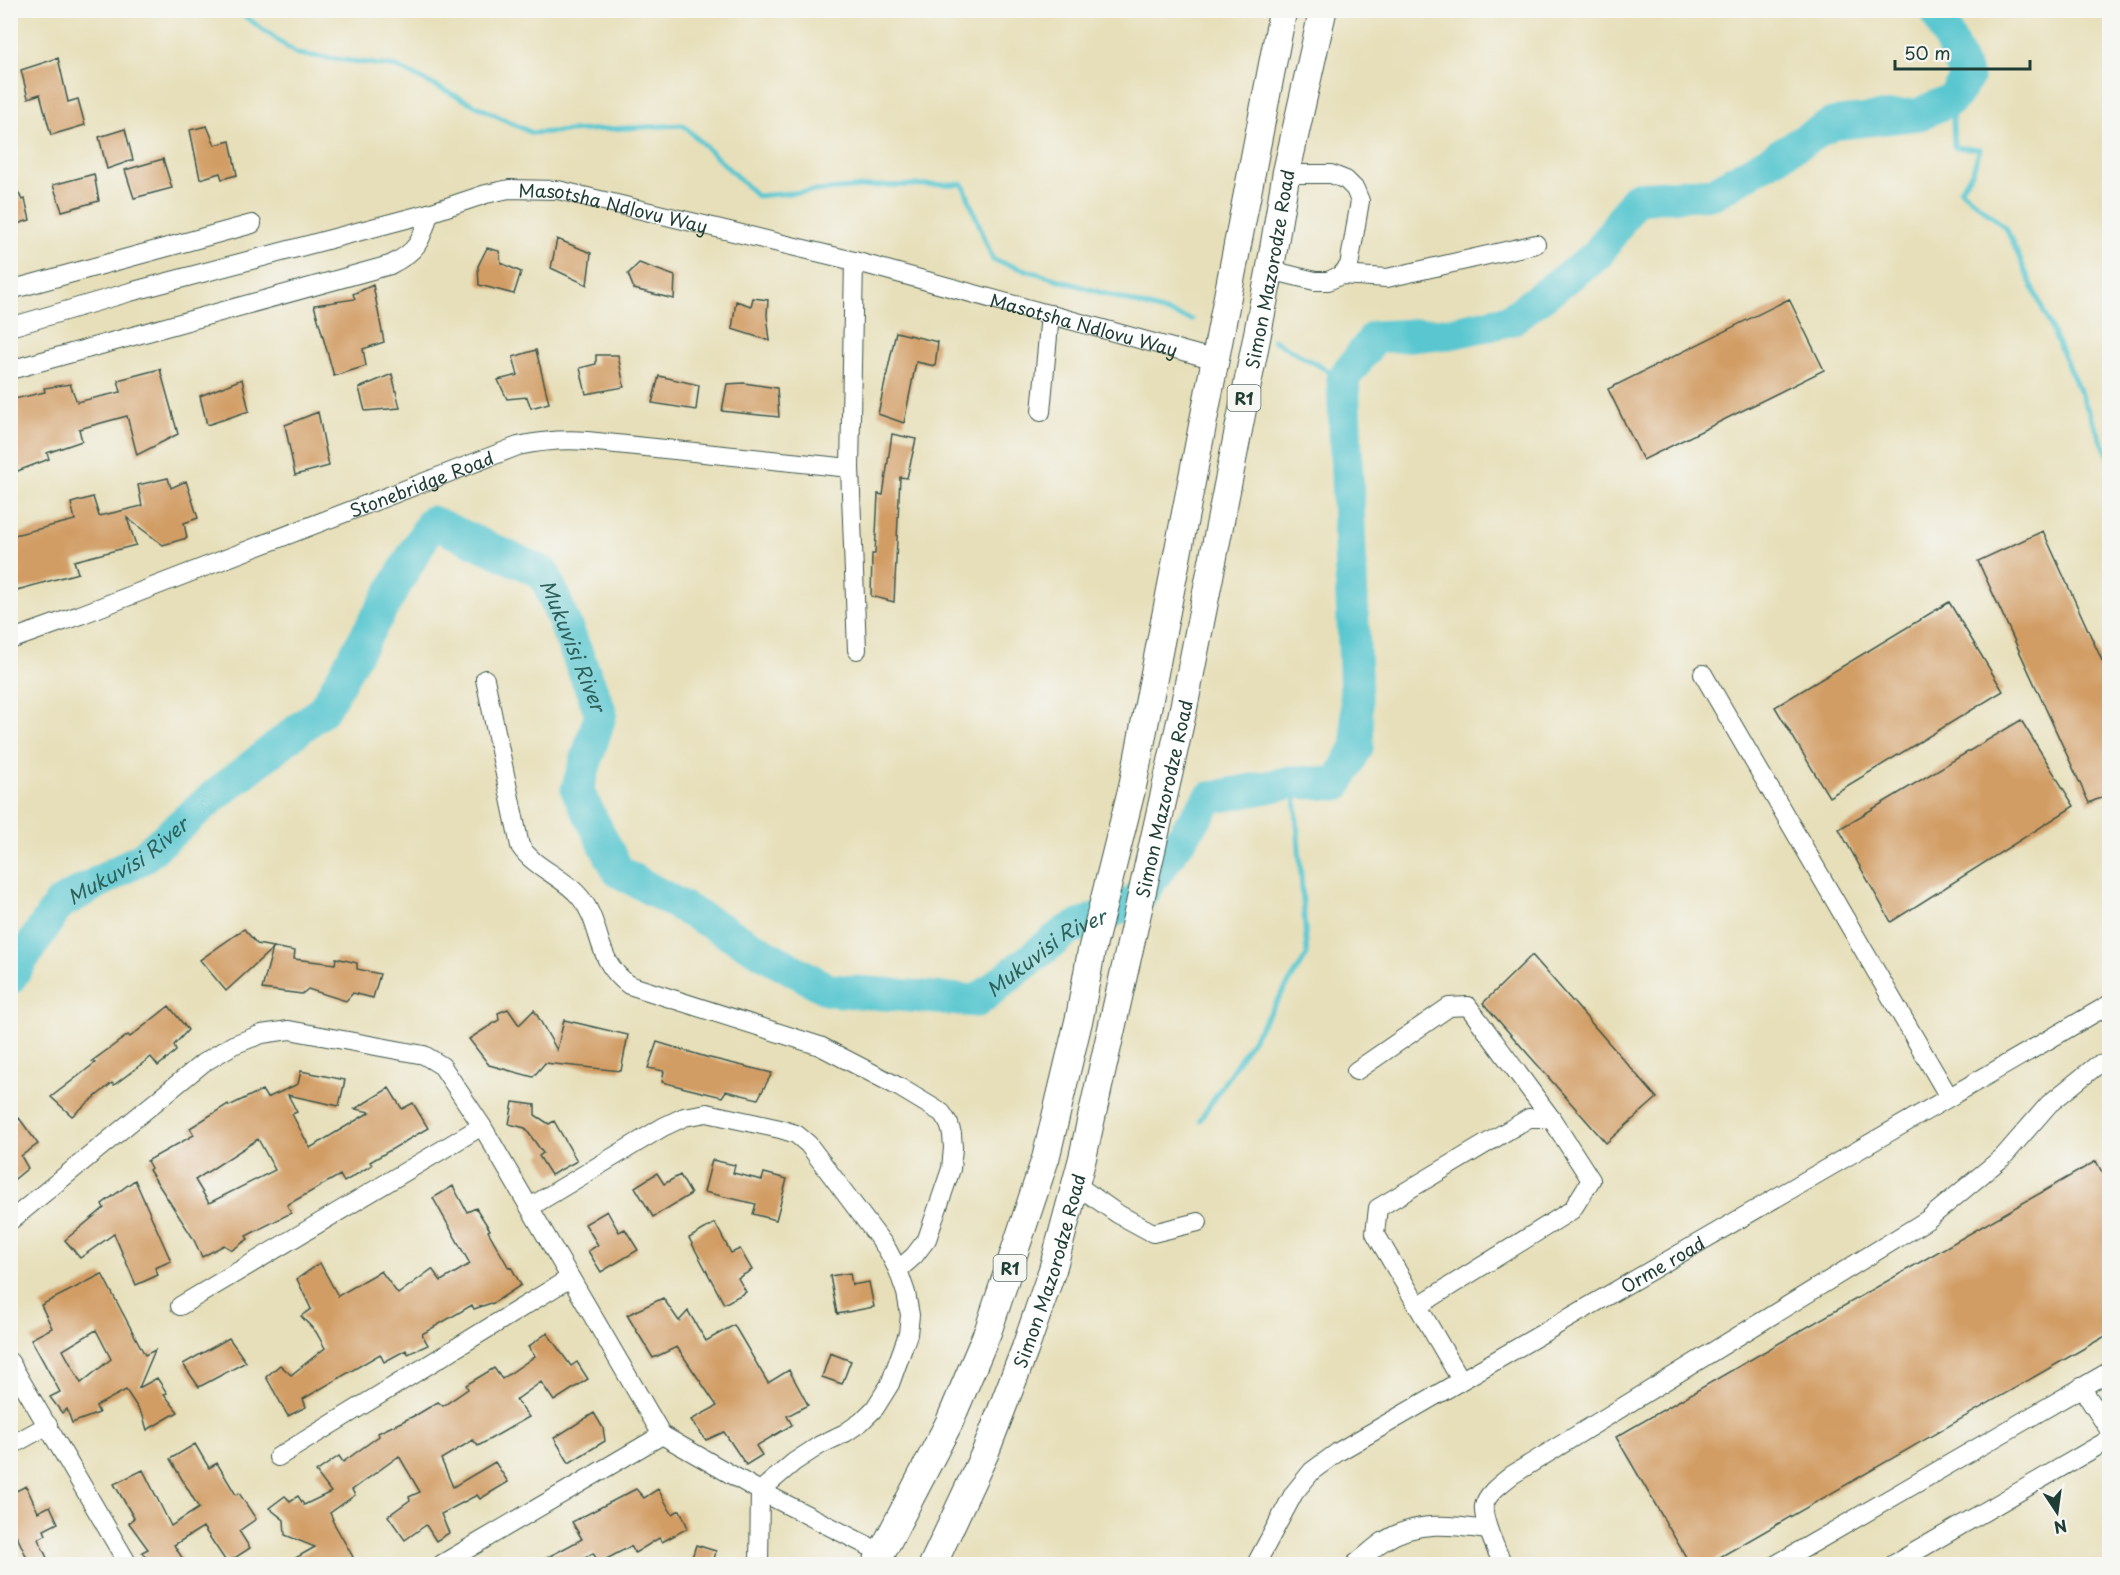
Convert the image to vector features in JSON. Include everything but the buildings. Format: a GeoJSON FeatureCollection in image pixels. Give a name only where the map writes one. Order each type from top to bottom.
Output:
{"type":"FeatureCollection","features":[{"type":"Feature","properties":{"kind":"highway","name":"Simon Mazorodze Road"},"geometry":{"type":"LineString","coordinates":[[879,1558],[949,1423],[988,1331],[1046,1157],[1080,1015],[1091,953],[1133,784],[1283,10]]}},
{"type":"Feature","properties":{"kind":"highway","name":"Simon Mazorodze Road"},"geometry":{"type":"LineString","coordinates":[[933,1564],[985,1453],[1025,1349],[1053,1268],[1075,1184],[1184,706],[1287,174],[1323,10]]}},
{"type":"Feature","properties":{"kind":"street"},"geometry":{"type":"LineString","coordinates":[[1287,174],[1331,174],[1346,180],[1355,189],[1360,201],[1359,211],[1349,266],[1341,275]]}},
{"type":"Feature","properties":{"kind":"street","name":"Masotsha Ndlovu Way"},"geometry":{"type":"LineString","coordinates":[[10,327],[130,292],[429,213],[486,194],[509,189],[558,190],[854,261],[1216,360]]}},
{"type":"Feature","properties":{"kind":"street"},"geometry":{"type":"LineString","coordinates":[[10,370],[390,265],[407,257],[418,245],[429,213]]}},
{"type":"Feature","properties":{"kind":"street"},"geometry":{"type":"LineString","coordinates":[[10,290],[252,224]]}},
{"type":"Feature","properties":{"kind":"street"},"geometry":{"type":"LineString","coordinates":[[1270,270],[1315,281],[1328,280],[1341,275],[1387,278],[1536,244]]}},
{"type":"Feature","properties":{"kind":"street"},"geometry":{"type":"LineString","coordinates":[[854,261],[850,468],[857,650]]}},
{"type":"Feature","properties":{"kind":"street"},"geometry":{"type":"LineString","coordinates":[[1041,412],[1050,314]]}},
{"type":"Feature","properties":{"kind":"street","name":"Stonebridge Road"},"geometry":{"type":"LineString","coordinates":[[10,640],[518,446],[541,441],[576,440],[850,468]]}},
{"type":"Feature","properties":{"kind":"street"},"geometry":{"type":"LineString","coordinates":[[1703,674],[1949,1097]]}},
{"type":"Feature","properties":{"kind":"street"},"geometry":{"type":"LineString","coordinates":[[485,679],[520,846],[532,862],[571,887],[581,898],[606,959],[618,977],[629,985],[820,1046],[899,1087],[942,1113],[952,1134],[951,1169],[927,1239],[915,1256],[898,1270]]}},
{"type":"Feature","properties":{"kind":"street","name":"Orme road"},"geometry":{"type":"LineString","coordinates":[[1256,1564],[1294,1493],[1312,1472],[1338,1452],[2109,1004]]}},
{"type":"Feature","properties":{"kind":"street"},"geometry":{"type":"LineString","coordinates":[[1356,1071],[1449,1007],[1468,1006],[1551,1118],[1591,1180],[1572,1210],[1418,1306]]}},
{"type":"Feature","properties":{"kind":"street"},"geometry":{"type":"LineString","coordinates":[[10,1221],[203,1063],[233,1045],[262,1034],[289,1030],[424,1055],[442,1066],[482,1126],[662,1435],[879,1558]]}},
{"type":"Feature","properties":{"kind":"street"},"geometry":{"type":"LineString","coordinates":[[1503,1564],[1488,1530],[1484,1507],[1492,1491],[1512,1474],[1928,1220],[2003,1157],[2049,1104],[2096,1066],[2109,1062]]}},
{"type":"Feature","properties":{"kind":"street"},"geometry":{"type":"LineString","coordinates":[[530,1207],[663,1127],[684,1117],[707,1113],[796,1134],[808,1144],[887,1249],[898,1270],[906,1293],[910,1315],[908,1334],[890,1384],[875,1408],[861,1422],[794,1462],[760,1491],[759,1564]]}},
{"type":"Feature","properties":{"kind":"street"},"geometry":{"type":"LineString","coordinates":[[1461,1380],[1375,1233],[1378,1209],[1529,1118],[1551,1118]]}},
{"type":"Feature","properties":{"kind":"street"},"geometry":{"type":"LineString","coordinates":[[180,1306],[482,1126]]}},
{"type":"Feature","properties":{"kind":"street"},"geometry":{"type":"LineString","coordinates":[[1075,1184],[1118,1214],[1154,1233],[1198,1222]]}},
{"type":"Feature","properties":{"kind":"street"},"geometry":{"type":"LineString","coordinates":[[278,1457],[570,1278]]}},
{"type":"Feature","properties":{"kind":"street"},"geometry":{"type":"LineString","coordinates":[[10,1362],[129,1564]]}},
{"type":"Feature","properties":{"kind":"street"},"geometry":{"type":"LineString","coordinates":[[1777,1564],[2109,1371]]}},
{"type":"Feature","properties":{"kind":"street"},"geometry":{"type":"LineString","coordinates":[[2081,1387],[2109,1431]]}},
{"type":"Feature","properties":{"kind":"street"},"geometry":{"type":"LineString","coordinates":[[10,1446],[48,1425]]}},
{"type":"Feature","properties":{"kind":"street"},"geometry":{"type":"LineString","coordinates":[[442,1564],[662,1435]]}},
{"type":"Feature","properties":{"kind":"street"},"geometry":{"type":"LineString","coordinates":[[1894,1564],[2109,1439]]}},
{"type":"Feature","properties":{"kind":"street"},"geometry":{"type":"LineString","coordinates":[[1355,1564],[1384,1540],[1416,1527],[1446,1525],[1488,1530]]}},
{"type":"Feature","properties":{"kind":"waterway"},"geometry":{"type":"LineString","coordinates":[[236,10],[297,54],[397,67],[532,133],[683,125],[757,196],[873,186],[963,184],[993,260],[1192,320]]}},
{"type":"Feature","properties":{"kind":"waterway","name":"Mukuvisi River"},"geometry":{"type":"LineString","coordinates":[[10,978],[59,904],[142,858],[214,796],[323,710],[432,522],[544,573],[601,713],[577,790],[618,871],[829,990],[977,1001],[1065,932],[1136,901],[1210,798],[1294,782],[1337,784],[1358,745],[1343,379],[1375,337],[1451,333],[1510,320],[1597,255],[1636,198],[1714,193],[1832,124],[1920,114],[1952,99],[1967,78],[1936,10]]}},
{"type":"Feature","properties":{"kind":"waterway"},"geometry":{"type":"LineString","coordinates":[[1952,99],[1954,147],[1980,149],[1972,173],[1960,189],[2006,228],[2110,459]]}},
{"type":"Feature","properties":{"kind":"waterway"},"geometry":{"type":"LineString","coordinates":[[1273,340],[1343,379]]}},
{"type":"Feature","properties":{"kind":"waterway"},"geometry":{"type":"LineString","coordinates":[[1200,1120],[1307,955],[1294,782]]}}]}
